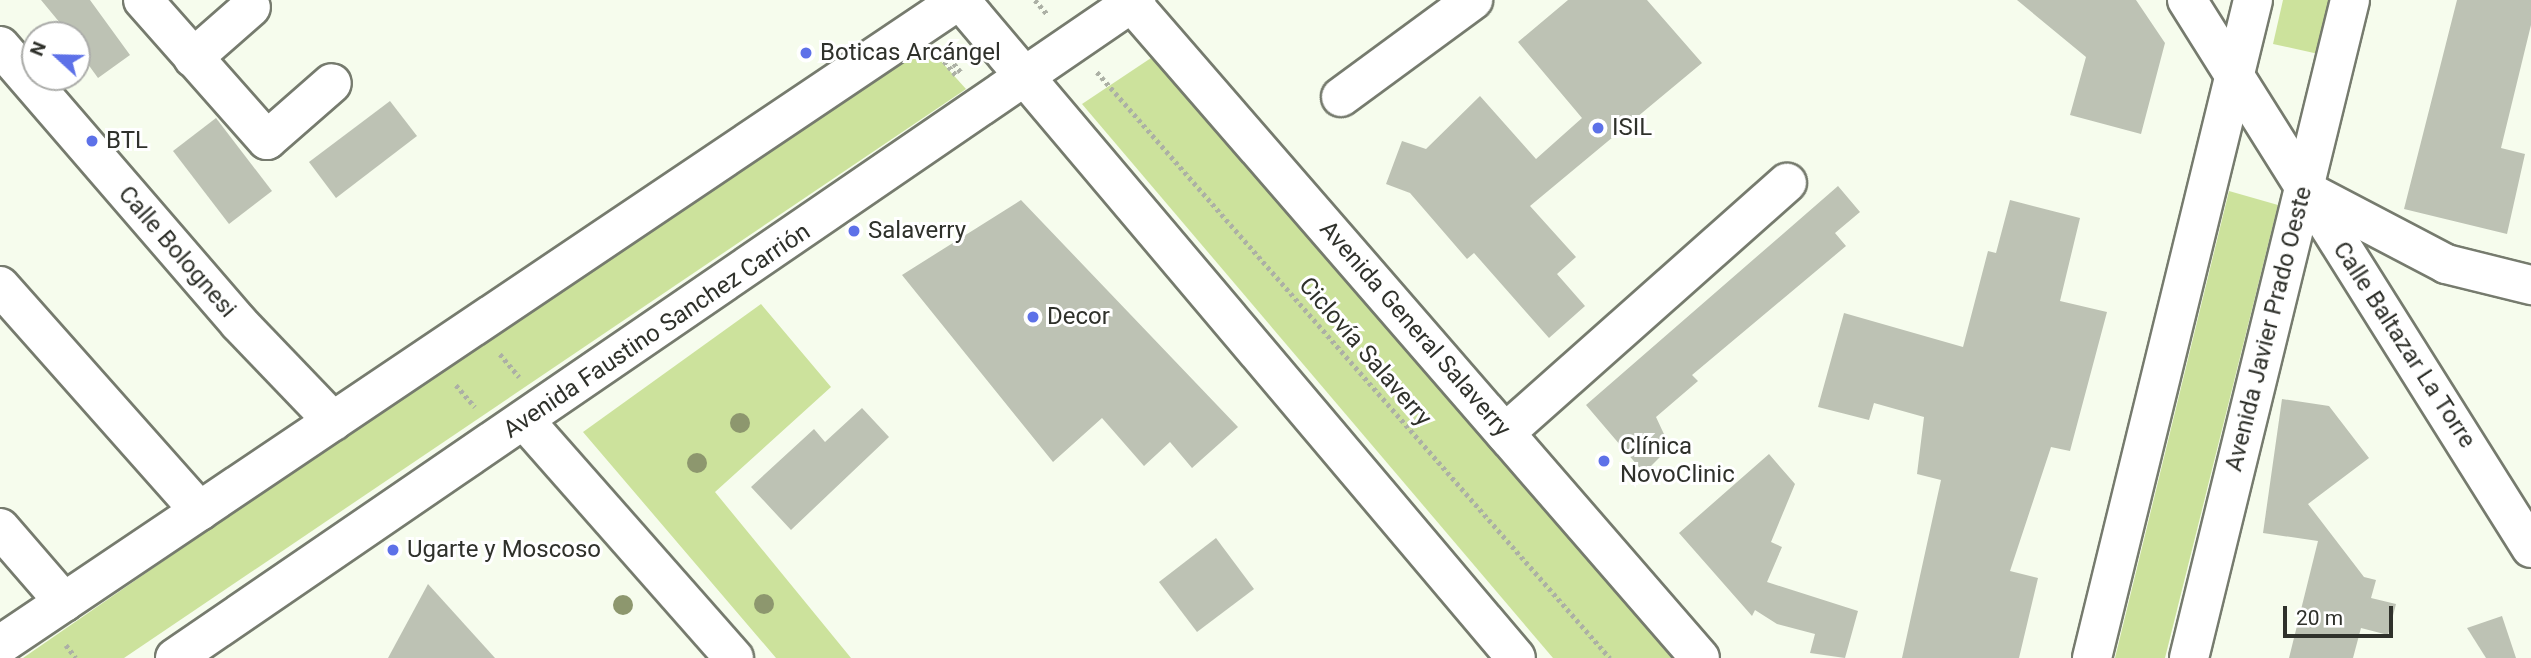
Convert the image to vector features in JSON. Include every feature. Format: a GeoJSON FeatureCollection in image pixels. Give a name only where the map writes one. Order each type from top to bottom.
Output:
{"type":"FeatureCollection","features":[{"type":"Feature","properties":{"kind":"main road"},"geometry":{"type":"LineString","coordinates":[[143,0],[267,140],[332,83]]}},
{"type":"Feature","properties":{"kind":"main road"},"geometry":{"type":"LineString","coordinates":[[0,645],[959,0],[1516,658]]}},
{"type":"Feature","properties":{"kind":"main road"},"geometry":{"type":"LineString","coordinates":[[1341,97],[1474,0]]}},
{"type":"Feature","properties":{"kind":"main road","name":"Calle Baltazar La Torre"},"geometry":{"type":"LineString","coordinates":[[2187,0],[2236,71],[2304,189],[2531,548]]}},
{"type":"Feature","properties":{"kind":"main road"},"geometry":{"type":"LineString","coordinates":[[2092,658],[2253,0]]}},
{"type":"Feature","properties":{"kind":"main road","name":"Avenida Javier Prado Oeste"},"geometry":{"type":"LineString","coordinates":[[2189,658],[2350,0]]}},
{"type":"Feature","properties":{"kind":"main road","name":"Avenida Faustino Sanchez Carrión"},"geometry":{"type":"LineString","coordinates":[[174,658],[513,429],[1132,1]]}},
{"type":"Feature","properties":{"kind":"main road","name":"Avenida General Salaverry"},"geometry":{"type":"LineString","coordinates":[[1132,1],[1700,658]]}},
{"type":"Feature","properties":{"kind":"main road"},"geometry":{"type":"LineString","coordinates":[[193,58],[251,7]]}},
{"type":"Feature","properties":{"kind":"main road","name":"Calle Bolognesi"},"geometry":{"type":"LineString","coordinates":[[0,46],[239,323],[333,421]]}},
{"type":"Feature","properties":{"kind":"main road"},"geometry":{"type":"LineString","coordinates":[[1505,433],[1787,183]]}},
{"type":"Feature","properties":{"kind":"main road"},"geometry":{"type":"LineString","coordinates":[[2304,189],[2446,264],[2531,285]]}},
{"type":"Feature","properties":{"kind":"main road"},"geometry":{"type":"LineString","coordinates":[[0,286],[200,511]]}},
{"type":"Feature","properties":{"kind":"main road"},"geometry":{"type":"LineString","coordinates":[[513,429],[734,658]]}},
{"type":"Feature","properties":{"kind":"main road"},"geometry":{"type":"LineString","coordinates":[[0,528],[64,602]]}},
{"type":"Feature","properties":{"kind":"path","name":"Ciclovía Salaverry"},"geometry":{"type":"LineString","coordinates":[[1094,69],[1610,658]]}},
{"type":"Feature","properties":{"kind":"path"},"geometry":{"type":"LineString","coordinates":[[432,354],[513,429]]}},
{"type":"Feature","properties":{"kind":"green space"},"geometry":{"type":"Polygon","coordinates":[[[2283,0],[2335,0],[2323,55],[2273,44],[2283,0]]]}},
{"type":"Feature","properties":{"kind":"green space"},"geometry":{"type":"Polygon","coordinates":[[[920,38],[966,89],[124,658],[23,658],[920,38]]]}},
{"type":"Feature","properties":{"kind":"green space"},"geometry":{"type":"Polygon","coordinates":[[[1157,54],[1677,658],[1553,658],[1082,104],[1157,54]]]}},
{"type":"Feature","properties":{"kind":"green space"},"geometry":{"type":"Polygon","coordinates":[[[2229,191],[2278,205],[2165,658],[2115,658],[2229,191]]]}},
{"type":"Feature","properties":{"kind":"green space"},"geometry":{"type":"Polygon","coordinates":[[[761,304],[831,387],[715,492],[851,658],[776,658],[583,432],[761,304]]]}},
{"type":"Feature","properties":{"kind":"building"},"geometry":{"type":"Polygon","coordinates":[[[41,0],[90,0],[130,55],[98,78],[91,68],[91,21],[58,21],[41,0]]]}},
{"type":"Feature","properties":{"kind":"building","name":"ISIL"},"geometry":{"type":"Polygon","coordinates":[[[1568,0],[1647,0],[1702,63],[1530,206],[1576,257],[1557,274],[1585,306],[1549,338],[1474,253],[1467,259],[1410,193],[1386,184],[1402,141],[1426,149],[1480,96],[1536,159],[1582,118],[1518,42],[1568,0]]]}},
{"type":"Feature","properties":{"kind":"building"},"geometry":{"type":"Polygon","coordinates":[[[2017,0],[2136,0],[2165,43],[2141,134],[2070,115],[2086,57],[2017,0]]]}},
{"type":"Feature","properties":{"kind":"building"},"geometry":{"type":"Polygon","coordinates":[[[2457,0],[2531,0],[2531,25],[2501,148],[2525,154],[2507,234],[2404,209],[2457,0]]]}},
{"type":"Feature","properties":{"kind":"building"},"geometry":{"type":"Polygon","coordinates":[[[390,101],[417,136],[336,198],[309,162],[390,101]]]}},
{"type":"Feature","properties":{"kind":"building"},"geometry":{"type":"Polygon","coordinates":[[[216,118],[272,191],[229,224],[173,151],[216,118]]]}},
{"type":"Feature","properties":{"kind":"building"},"geometry":{"type":"Polygon","coordinates":[[[1838,186],[1860,212],[1835,233],[1846,246],[1692,375],[1698,381],[1656,417],[1670,447],[1644,473],[1586,405],[1838,186]]]}},
{"type":"Feature","properties":{"kind":"building","name":"Decor"},"geometry":{"type":"Polygon","coordinates":[[[1021,200],[1238,427],[1192,468],[1170,442],[1144,466],[1102,418],[1053,462],[902,275],[1021,200]]]}},
{"type":"Feature","properties":{"kind":"building"},"geometry":{"type":"Polygon","coordinates":[[[2010,200],[2080,218],[2060,301],[2107,312],[2070,451],[2051,447],[2010,571],[2038,578],[2019,658],[1902,658],[1941,480],[1917,474],[1924,417],[1874,403],[1869,420],[1818,407],[1844,313],[1963,347],[1988,251],[1996,253],[2010,200]]]}},
{"type":"Feature","properties":{"kind":"building"},"geometry":{"type":"Polygon","coordinates":[[[2282,399],[2329,406],[2369,458],[2308,504],[2364,577],[2376,580],[2371,598],[2396,604],[2388,635],[2361,628],[2353,658],[2289,658],[2318,541],[2263,533],[2282,399]]]}},
{"type":"Feature","properties":{"kind":"building"},"geometry":{"type":"Polygon","coordinates":[[[862,408],[889,437],[791,530],[751,487],[814,429],[825,442],[862,408]]]}},
{"type":"Feature","properties":{"kind":"building"},"geometry":{"type":"Polygon","coordinates":[[[1769,454],[1795,484],[1771,542],[1782,547],[1767,582],[1858,611],[1845,658],[1810,653],[1815,634],[1777,624],[1755,610],[1752,616],[1679,533],[1769,454]]]}},
{"type":"Feature","properties":{"kind":"building"},"geometry":{"type":"Polygon","coordinates":[[[1216,538],[1254,589],[1197,632],[1159,582],[1216,538]]]}},
{"type":"Feature","properties":{"kind":"building"},"geometry":{"type":"Polygon","coordinates":[[[428,584],[495,658],[388,658],[428,584]]]}},
{"type":"Feature","properties":{"kind":"building"},"geometry":{"type":"Polygon","coordinates":[[[2502,616],[2516,658],[2486,658],[2467,628],[2502,616]]]}},
{"type":"Feature","properties":{"kind":"place","name":"Boticas Arcángel"},"geometry":{"type":"Point","coordinates":[806,53]}},
{"type":"Feature","properties":{"kind":"place","name":"ISIL"},"geometry":{"type":"Point","coordinates":[1598,128]}},
{"type":"Feature","properties":{"kind":"place","name":"BTL"},"geometry":{"type":"Point","coordinates":[92,141]}},
{"type":"Feature","properties":{"kind":"place","name":"Salaverry"},"geometry":{"type":"Point","coordinates":[854,231]}},
{"type":"Feature","properties":{"kind":"place","name":"Decor"},"geometry":{"type":"Point","coordinates":[1033,317]}},
{"type":"Feature","properties":{"kind":"place","name":"Clínica NovoClinic"},"geometry":{"type":"Point","coordinates":[1604,461]}},
{"type":"Feature","properties":{"kind":"place","name":"Ugarte y Moscoso"},"geometry":{"type":"Point","coordinates":[393,550]}}]}
